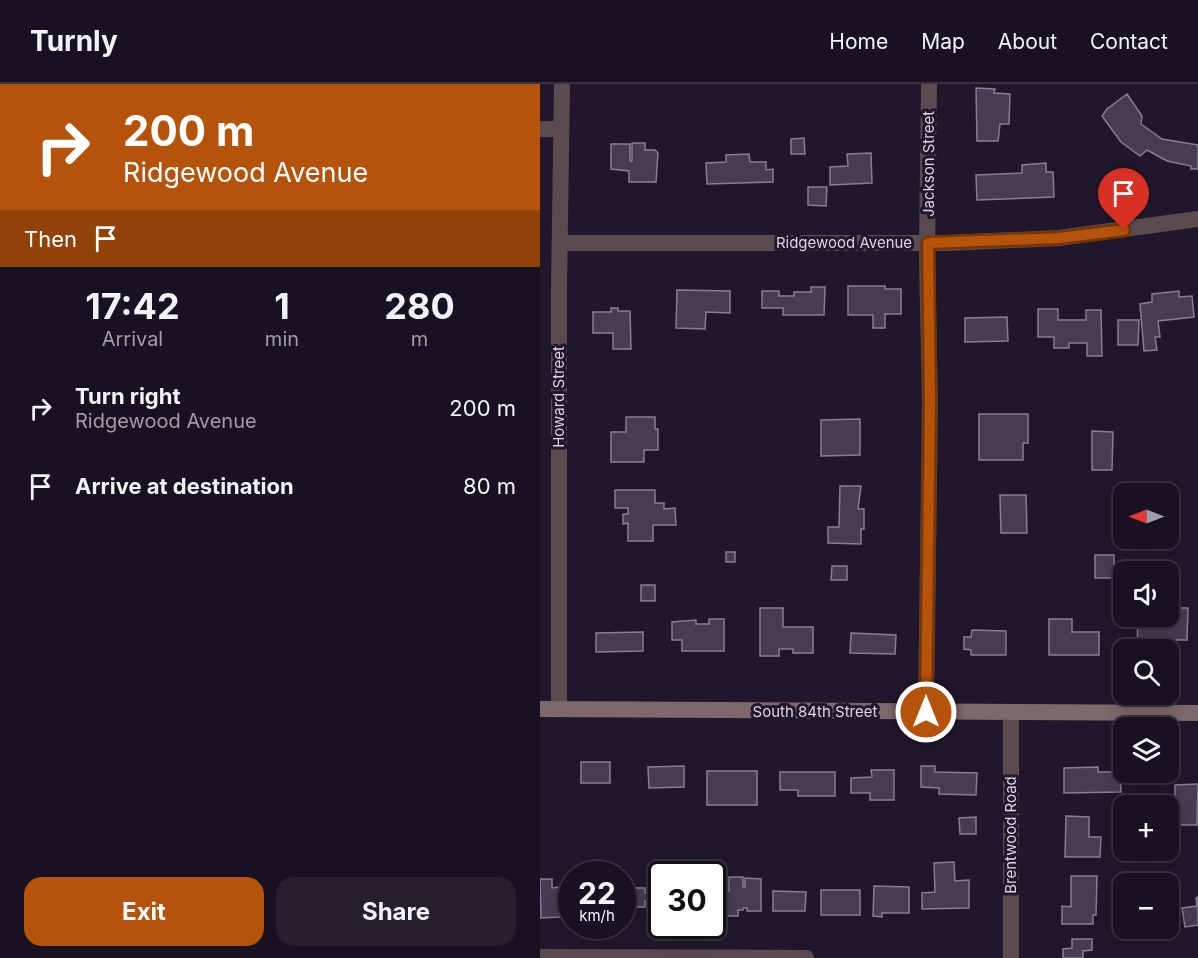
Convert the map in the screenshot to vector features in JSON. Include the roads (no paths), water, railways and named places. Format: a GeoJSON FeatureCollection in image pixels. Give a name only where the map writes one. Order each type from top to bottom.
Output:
{"type":"FeatureCollection","features":[{"type":"Feature","properties":{"kind":"main road","name":"South 84th Street"},"geometry":{"type":"LineString","coordinates":[[540,709],[1198,713]]}},
{"type":"Feature","properties":{"kind":"street","name":"Howard Street"},"geometry":{"type":"LineString","coordinates":[[559,709],[559,288],[562,84]]}},
{"type":"Feature","properties":{"kind":"street","name":"Jackson Street"},"geometry":{"type":"LineString","coordinates":[[926,712],[930,401],[929,84]]}},
{"type":"Feature","properties":{"kind":"street"},"geometry":{"type":"LineString","coordinates":[[540,129],[560,129]]}},
{"type":"Feature","properties":{"kind":"street","name":"Ridgewood Avenue"},"geometry":{"type":"LineString","coordinates":[[561,243],[928,243],[1059,238],[1198,219]]}},
{"type":"Feature","properties":{"kind":"street","name":"Brentwood Road"},"geometry":{"type":"LineString","coordinates":[[1011,712],[1011,958]]}},
{"type":"Feature","properties":{"kind":"street"},"geometry":{"type":"LineString","coordinates":[[540,957],[806,958]]}}]}
